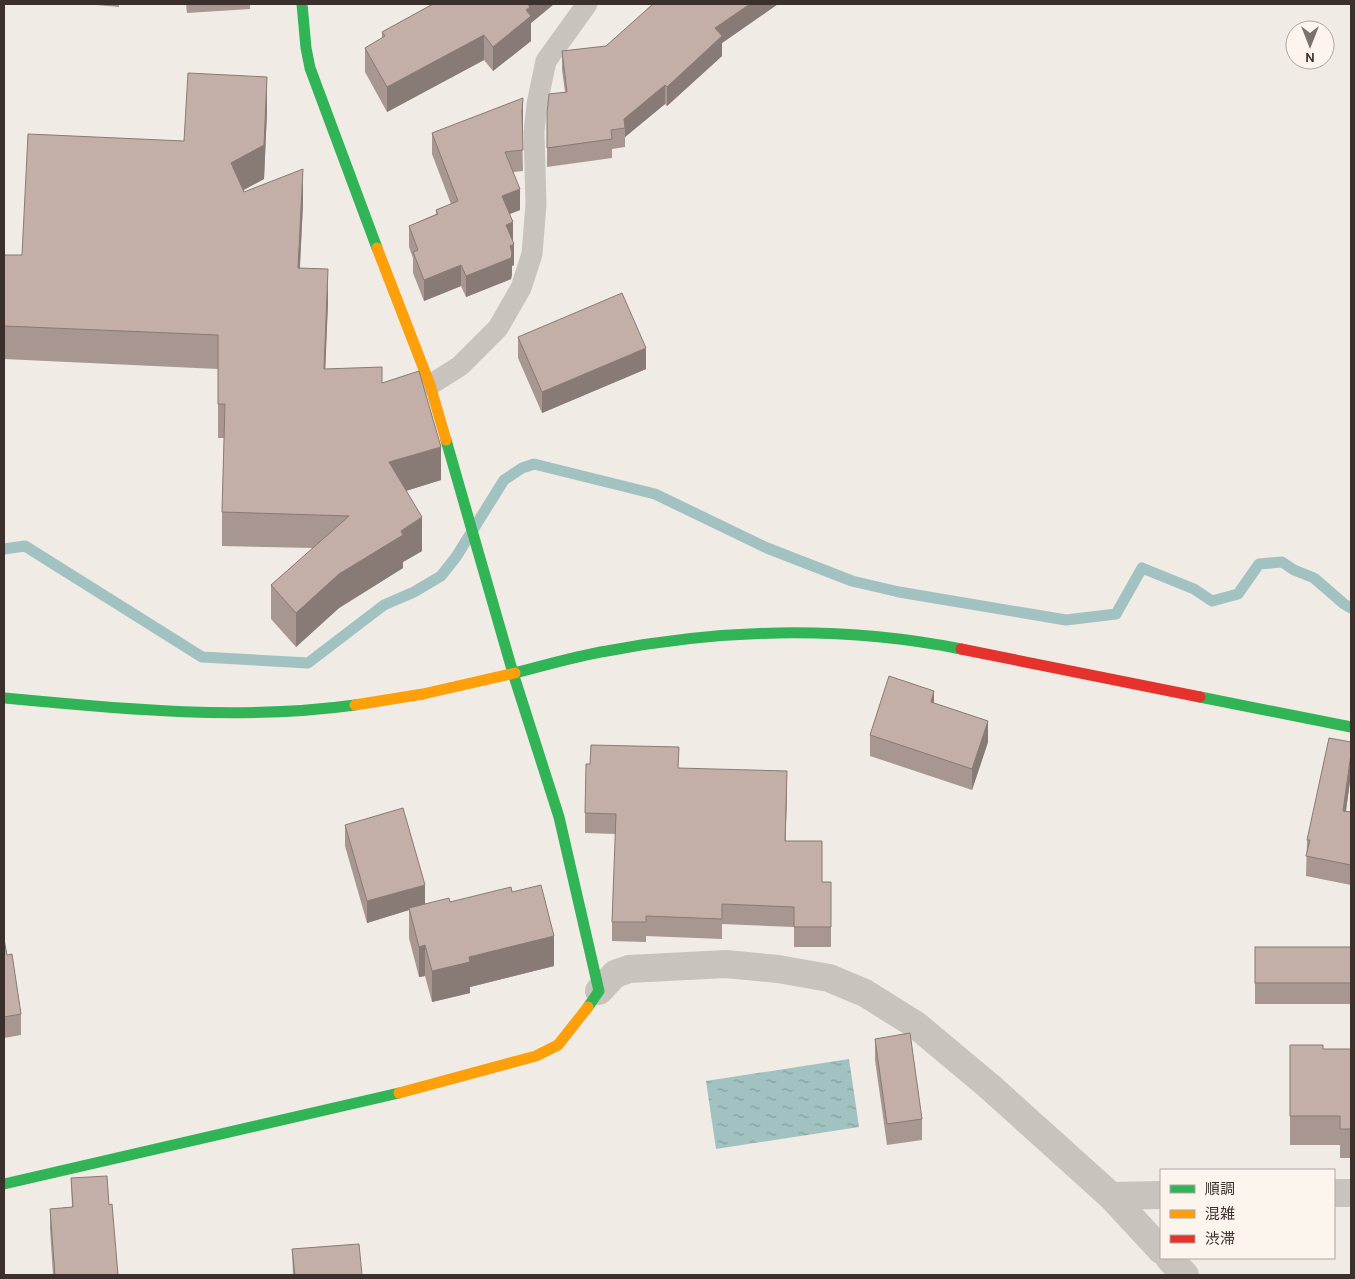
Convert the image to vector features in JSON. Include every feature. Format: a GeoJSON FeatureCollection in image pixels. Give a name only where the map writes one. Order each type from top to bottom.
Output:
{"type":"FeatureCollection","features":[{"type":"Feature","properties":{"kind":"street"},"geometry":{"type":"LineString","coordinates":[[302,4],[310,68],[430,385],[513,673],[559,817],[599,991]]}},
{"type":"Feature","properties":{"kind":"street"},"geometry":{"type":"LineString","coordinates":[[4,698],[176,711],[289,712],[349,706],[421,695],[613,649],[672,640],[796,633],[877,637],[935,644],[1351,727]]}},
{"type":"Feature","properties":{"kind":"street"},"geometry":{"type":"LineString","coordinates":[[4,1184],[404,1092],[536,1056],[558,1045],[583,1015],[599,991],[615,974],[629,969],[726,964],[778,969],[829,978],[865,993],[916,1025],[989,1086],[1111,1196],[1160,1249]]}},
{"type":"Feature","properties":{"kind":"street"},"geometry":{"type":"LineString","coordinates":[[1335,1193],[1351,1192]]}},
{"type":"Feature","properties":{"kind":"street"},"geometry":{"type":"LineString","coordinates":[[1111,1196],[1160,1195]]}},
{"type":"Feature","properties":{"kind":"street"},"geometry":{"type":"LineString","coordinates":[[1170,1259],[1185,1275]]}},
{"type":"Feature","properties":{"kind":"lane"},"geometry":{"type":"LineString","coordinates":[[430,385],[460,366],[498,328],[521,288],[532,254],[536,204],[534,132],[537,104],[546,61],[587,4]]}},
{"type":"Feature","properties":{"kind":"water"},"geometry":{"type":"Polygon","coordinates":[[[849,1059],[859,1127],[716,1149],[706,1081],[849,1059]]]}},
{"type":"Feature","properties":{"kind":"building"},"geometry":{"type":"Polygon","coordinates":[[[433,4],[527,4],[530,7],[526,10],[531,16],[493,47],[484,35],[387,87],[365,48],[385,36],[382,32],[433,4]]]}},
{"type":"Feature","properties":{"kind":"building"},"geometry":{"type":"Polygon","coordinates":[[[653,4],[750,4],[715,28],[722,36],[667,87],[665,85],[624,119],[625,128],[611,130],[612,139],[547,148],[549,94],[567,92],[562,51],[606,46],[653,4]]]}},
{"type":"Feature","properties":{"kind":"building"},"geometry":{"type":"Polygon","coordinates":[[[188,73],[267,77],[264,145],[231,163],[244,192],[303,169],[298,268],[328,269],[324,369],[382,367],[382,383],[419,371],[441,447],[389,462],[422,517],[401,531],[403,535],[339,574],[296,613],[271,585],[349,516],[222,512],[225,404],[218,404],[218,335],[4,326],[4,255],[22,255],[28,134],[184,141],[188,73]]]}},
{"type":"Feature","properties":{"kind":"building"},"geometry":{"type":"Polygon","coordinates":[[[523,98],[523,150],[505,152],[520,189],[502,196],[513,222],[506,225],[514,244],[510,246],[511,258],[466,276],[461,265],[424,280],[413,252],[418,250],[409,226],[438,214],[436,210],[458,201],[432,133],[523,98]]]}},
{"type":"Feature","properties":{"kind":"building"},"geometry":{"type":"Polygon","coordinates":[[[622,293],[646,348],[542,392],[518,337],[622,293]]]}},
{"type":"Feature","properties":{"kind":"building"},"geometry":{"type":"Polygon","coordinates":[[[889,676],[934,691],[931,702],[988,721],[972,769],[870,735],[889,676]]]}},
{"type":"Feature","properties":{"kind":"building"},"geometry":{"type":"Polygon","coordinates":[[[1329,738],[1351,742],[1343,811],[1351,812],[1351,865],[1306,856],[1310,840],[1307,840],[1329,738]]]}},
{"type":"Feature","properties":{"kind":"building"},"geometry":{"type":"Polygon","coordinates":[[[591,745],[679,747],[678,768],[787,771],[785,841],[822,841],[822,882],[831,882],[831,927],[794,927],[794,907],[722,904],[722,919],[646,916],[646,922],[612,922],[616,814],[585,813],[586,764],[590,764],[591,745]]]}},
{"type":"Feature","properties":{"kind":"building"},"geometry":{"type":"Polygon","coordinates":[[[403,808],[425,885],[367,901],[345,825],[403,808]]]}},
{"type":"Feature","properties":{"kind":"building"},"geometry":{"type":"Polygon","coordinates":[[[541,885],[554,936],[469,957],[470,962],[432,971],[425,945],[419,947],[409,908],[449,898],[450,902],[511,887],[512,892],[541,885]]]}},
{"type":"Feature","properties":{"kind":"building"},"geometry":{"type":"Polygon","coordinates":[[[4,939],[7,955],[12,954],[21,1014],[4,1017],[4,939]]]}},
{"type":"Feature","properties":{"kind":"building"},"geometry":{"type":"Polygon","coordinates":[[[1255,947],[1351,947],[1351,983],[1255,983],[1255,947]]]}},
{"type":"Feature","properties":{"kind":"building"},"geometry":{"type":"Polygon","coordinates":[[[910,1033],[922,1119],[887,1124],[875,1039],[910,1033]]]}},
{"type":"Feature","properties":{"kind":"building"},"geometry":{"type":"Polygon","coordinates":[[[1290,1045],[1323,1045],[1323,1049],[1351,1049],[1351,1129],[1340,1129],[1340,1116],[1290,1116],[1290,1045]]]}},
{"type":"Feature","properties":{"kind":"building"},"geometry":{"type":"Polygon","coordinates":[[[107,1176],[109,1205],[112,1204],[118,1275],[55,1275],[50,1209],[73,1207],[71,1178],[107,1176]]]}},
{"type":"Feature","properties":{"kind":"building"},"geometry":{"type":"Polygon","coordinates":[[[359,1244],[362,1275],[295,1275],[292,1249],[359,1244]]]}},
{"type":"Feature","properties":{"kind":"waterway"},"geometry":{"type":"LineString","coordinates":[[4,549],[25,546],[202,657],[308,663],[384,605],[414,592],[441,576],[456,557],[504,480],[522,468],[534,464],[655,494],[767,548],[852,581],[899,592],[1066,620],[1116,614],[1142,568],[1194,589],[1212,601],[1238,594],[1259,564],[1282,562],[1294,570],[1314,578],[1351,608]]}},
{"type":"Feature","properties":{"kind":"traffic: fast"},"geometry":{"type":"LineString","coordinates":[[302,4],[310,68],[377,248]]}},
{"type":"Feature","properties":{"kind":"traffic: fast"},"geometry":{"type":"LineString","coordinates":[[446,440],[513,673],[559,817],[599,991],[588,1007]]}},
{"type":"Feature","properties":{"kind":"traffic: fast"},"geometry":{"type":"LineString","coordinates":[[515,673],[607,651],[695,638],[739,635],[829,634],[873,637],[961,649]]}},
{"type":"Feature","properties":{"kind":"traffic: fast"},"geometry":{"type":"LineString","coordinates":[[1200,697],[1351,727]]}},
{"type":"Feature","properties":{"kind":"traffic: fast"},"geometry":{"type":"LineString","coordinates":[[4,698],[91,706],[224,713],[311,710],[355,705]]}},
{"type":"Feature","properties":{"kind":"traffic: fast"},"geometry":{"type":"LineString","coordinates":[[4,1184],[399,1093]]}},
{"type":"Feature","properties":{"kind":"traffic: slow"},"geometry":{"type":"LineString","coordinates":[[377,248],[430,385],[446,440]]}},
{"type":"Feature","properties":{"kind":"traffic: slow"},"geometry":{"type":"LineString","coordinates":[[355,705],[423,694],[515,673]]}},
{"type":"Feature","properties":{"kind":"traffic: slow"},"geometry":{"type":"LineString","coordinates":[[399,1093],[536,1056],[558,1045],[588,1007]]}},
{"type":"Feature","properties":{"kind":"traffic: jam"},"geometry":{"type":"LineString","coordinates":[[961,649],[1200,697]]}}]}
